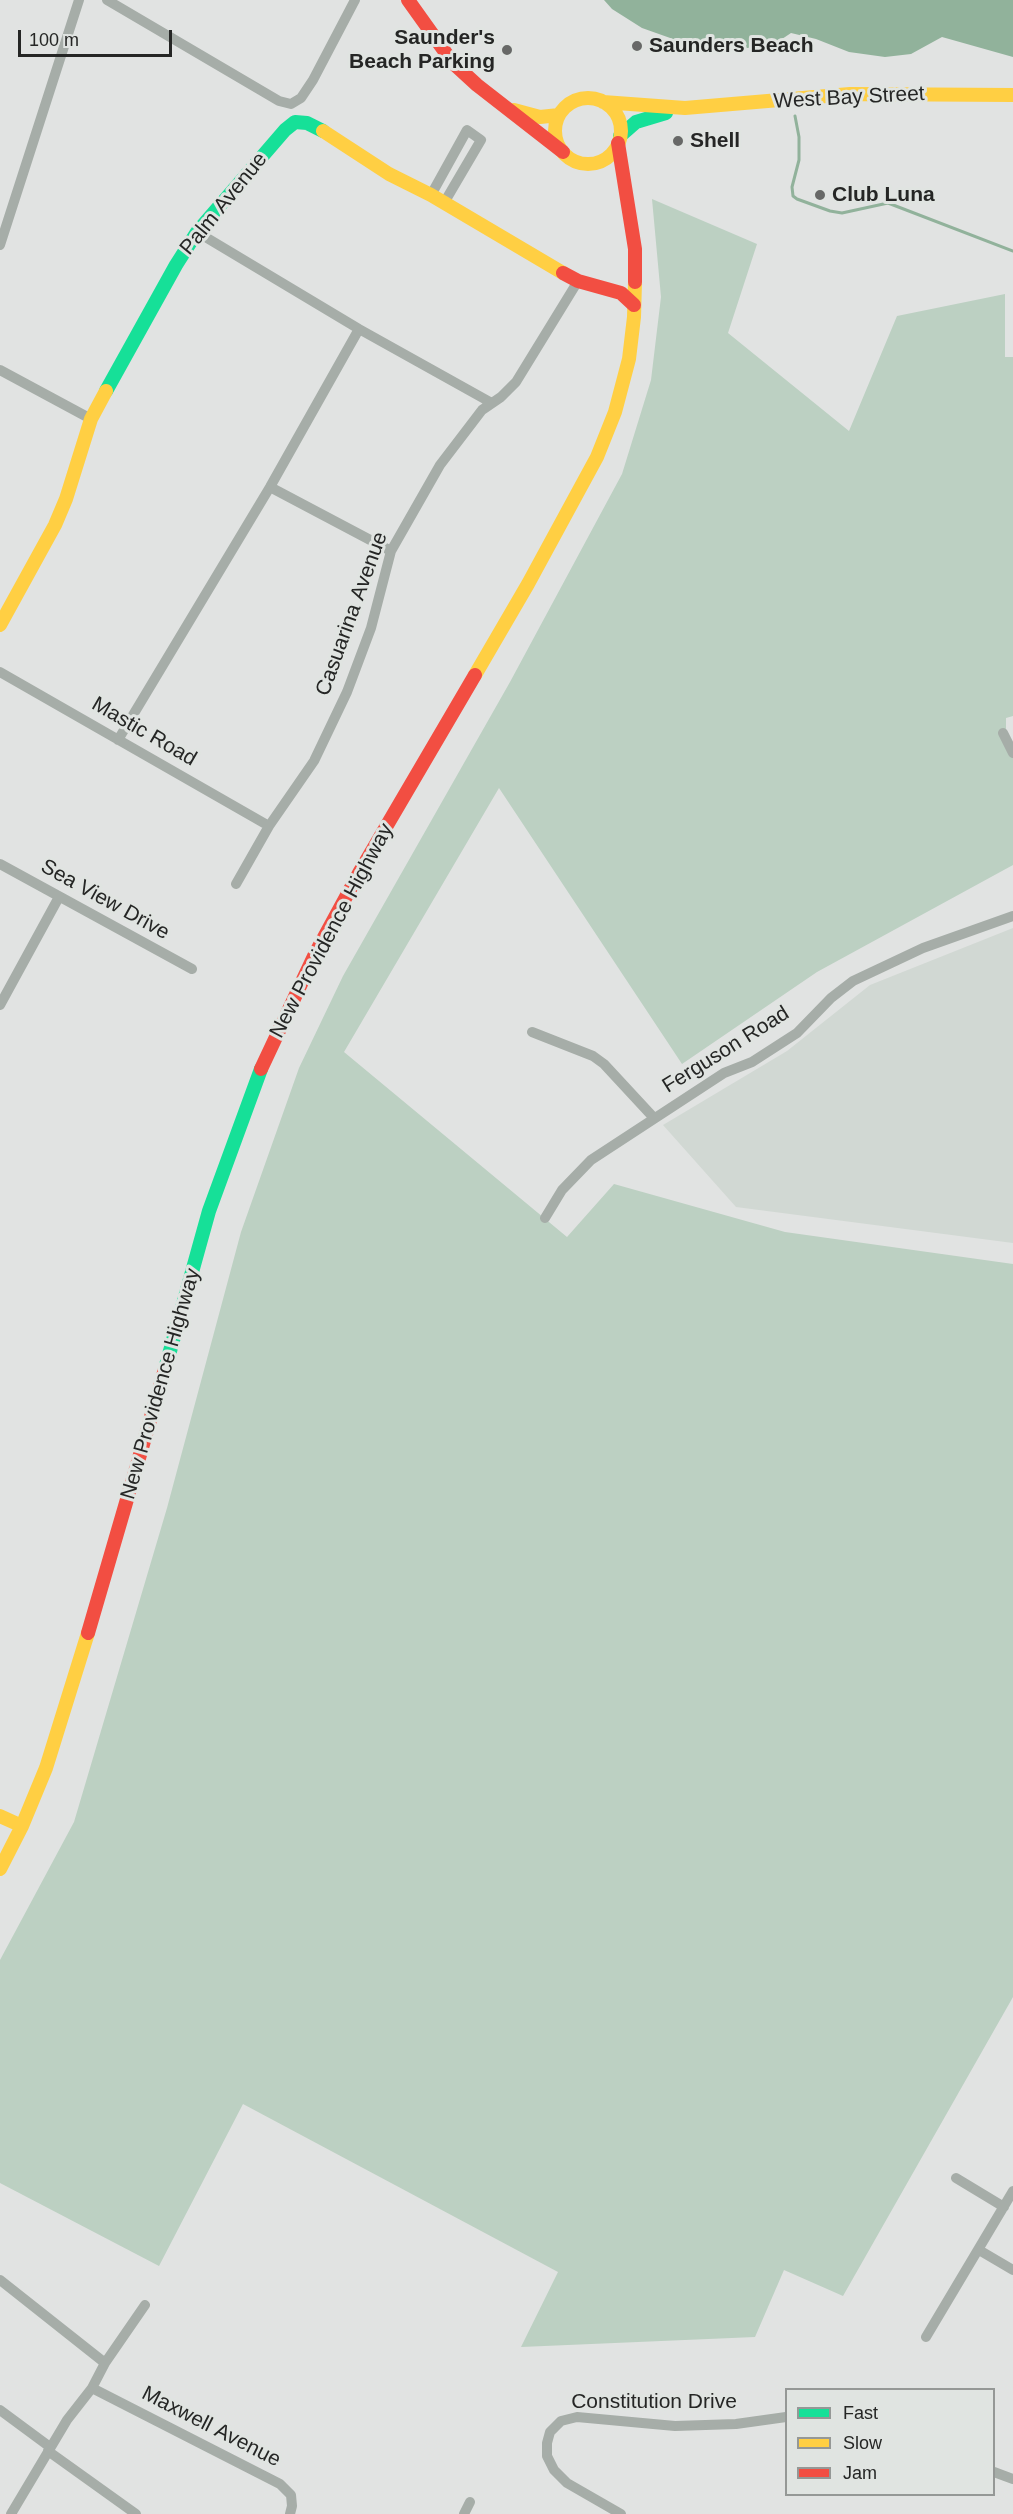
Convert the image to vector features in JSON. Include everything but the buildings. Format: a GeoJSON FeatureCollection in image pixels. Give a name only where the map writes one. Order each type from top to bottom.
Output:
{"type":"FeatureCollection","features":[{"type":"Feature","properties":{"kind":"main road"},"geometry":{"type":"LineString","coordinates":[[408,0],[453,63],[563,152],[582,163],[597,162]]}},
{"type":"Feature","properties":{"kind":"main road","name":"West Bay Street"},"geometry":{"type":"LineString","coordinates":[[559,115],[569,104],[581,99],[593,98],[603,102],[685,108],[850,94],[1013,95]]}},
{"type":"Feature","properties":{"kind":"main road"},"geometry":{"type":"LineString","coordinates":[[603,102],[617,116],[620,139]]}},
{"type":"Feature","properties":{"kind":"main road"},"geometry":{"type":"LineString","coordinates":[[503,105],[540,117],[559,115],[556,123],[556,138],[563,152]]}},
{"type":"Feature","properties":{"kind":"main road","name":"West Bay Street"},"geometry":{"type":"LineString","coordinates":[[597,162],[612,153],[620,139],[636,122],[685,108]]}},
{"type":"Feature","properties":{"kind":"main road","name":"Palm Avenue"},"geometry":{"type":"LineString","coordinates":[[0,625],[55,525],[91,419],[197,232],[285,130],[295,122],[308,123],[321,130],[389,174],[431,195],[578,280],[621,293],[634,305]]}},
{"type":"Feature","properties":{"kind":"main road","name":"New Providence Highway"},"geometry":{"type":"LineString","coordinates":[[0,1869],[22,1826],[46,1768],[68,1702],[146,1439],[209,1211],[247,1104],[295,993],[316,952],[528,584],[597,457],[615,412],[628,359],[635,281],[635,249],[620,139]]}},
{"type":"Feature","properties":{"kind":"main road","name":"New Providence Highway"},"geometry":{"type":"LineString","coordinates":[[597,162],[613,177],[631,224]]}},
{"type":"Feature","properties":{"kind":"main road"},"geometry":{"type":"LineString","coordinates":[[0,1816],[22,1826]]}},
{"type":"Feature","properties":{"kind":"street"},"geometry":{"type":"LineString","coordinates":[[0,245],[79,0]]}},
{"type":"Feature","properties":{"kind":"street"},"geometry":{"type":"LineString","coordinates":[[107,0],[279,101],[291,104],[301,98],[313,80],[355,0]]}},
{"type":"Feature","properties":{"kind":"street"},"geometry":{"type":"LineString","coordinates":[[431,195],[467,130],[481,140],[444,203]]}},
{"type":"Feature","properties":{"kind":"street"},"geometry":{"type":"LineString","coordinates":[[197,232],[359,329],[490,402]]}},
{"type":"Feature","properties":{"kind":"street","name":"Casuarina Avenue"},"geometry":{"type":"LineString","coordinates":[[236,884],[269,826],[314,761],[347,692],[370,628],[391,551],[440,465],[477,416],[490,402],[501,397],[516,382],[578,280]]}},
{"type":"Feature","properties":{"kind":"street"},"geometry":{"type":"LineString","coordinates":[[621,293],[635,281]]}},
{"type":"Feature","properties":{"kind":"street"},"geometry":{"type":"LineString","coordinates":[[118,740],[270,487],[359,329]]}},
{"type":"Feature","properties":{"kind":"street"},"geometry":{"type":"LineString","coordinates":[[0,370],[91,419]]}},
{"type":"Feature","properties":{"kind":"street"},"geometry":{"type":"LineString","coordinates":[[270,487],[391,551]]}},
{"type":"Feature","properties":{"kind":"street","name":"Mastic Road"},"geometry":{"type":"LineString","coordinates":[[0,672],[269,826]]}},
{"type":"Feature","properties":{"kind":"street"},"geometry":{"type":"LineString","coordinates":[[1003,733],[1013,753]]}},
{"type":"Feature","properties":{"kind":"street","name":"Sea View Drive"},"geometry":{"type":"LineString","coordinates":[[0,864],[192,969]]}},
{"type":"Feature","properties":{"kind":"street"},"geometry":{"type":"LineString","coordinates":[[0,1005],[59,897]]}},
{"type":"Feature","properties":{"kind":"street","name":"Ferguson Road"},"geometry":{"type":"LineString","coordinates":[[545,1218],[562,1190],[591,1160],[724,1073],[752,1062],[797,1033],[853,981],[923,948],[1013,916]]}},
{"type":"Feature","properties":{"kind":"street"},"geometry":{"type":"LineString","coordinates":[[532,1032],[598,1060],[620,1079],[654,1118]]}},
{"type":"Feature","properties":{"kind":"street"},"geometry":{"type":"LineString","coordinates":[[956,2178],[1004,2207]]}},
{"type":"Feature","properties":{"kind":"street"},"geometry":{"type":"LineString","coordinates":[[926,2337],[1012,2193]]}},
{"type":"Feature","properties":{"kind":"street"},"geometry":{"type":"LineString","coordinates":[[979,2250],[1013,2270]]}},
{"type":"Feature","properties":{"kind":"street"},"geometry":{"type":"LineString","coordinates":[[0,2280],[105,2363]]}},
{"type":"Feature","properties":{"kind":"street"},"geometry":{"type":"LineString","coordinates":[[11,2514],[67,2420],[92,2388],[105,2363],[145,2305]]}},
{"type":"Feature","properties":{"kind":"street","name":"Maxwell Avenue"},"geometry":{"type":"LineString","coordinates":[[92,2388],[280,2484],[291,2495],[290,2514]]}},
{"type":"Feature","properties":{"kind":"street"},"geometry":{"type":"LineString","coordinates":[[0,2410],[136,2514]]}},
{"type":"Feature","properties":{"kind":"street","name":"Constitution Drive"},"geometry":{"type":"LineString","coordinates":[[621,2514],[567,2483],[554,2470],[548,2456],[550,2432],[561,2421],[577,2417],[675,2426],[736,2424],[785,2417]]}},
{"type":"Feature","properties":{"kind":"street"},"geometry":{"type":"LineString","coordinates":[[995,2473],[1013,2480]]}},
{"type":"Feature","properties":{"kind":"street"},"geometry":{"type":"LineString","coordinates":[[464,2514],[470,2502]]}},
{"type":"Feature","properties":{"kind":"shaded area"},"geometry":{"type":"Polygon","coordinates":[[[604,0],[1013,0],[1013,57],[942,37],[911,54],[885,57],[849,52],[816,39],[791,33],[776,43],[730,51],[673,39],[642,28],[612,9],[604,0]]]}},
{"type":"Feature","properties":{"kind":"shaded area"},"geometry":{"type":"Polygon","coordinates":[[[652,199],[757,244],[728,333],[849,431],[897,316],[1005,294],[1005,357],[1013,357],[1013,716],[1006,718],[1006,737],[1013,752],[1013,865],[817,972],[682,1064],[499,788],[344,1052],[567,1237],[614,1184],[785,1232],[1013,1264],[1013,1997],[843,2296],[784,2270],[755,2337],[521,2347],[558,2272],[243,2104],[159,2266],[0,2183],[0,1960],[74,1822],[167,1508],[241,1232],[299,1068],[343,976],[510,682],[622,474],[651,380],[661,297],[652,199]]]}},
{"type":"Feature","properties":{"kind":"shaded area"},"geometry":{"type":"Polygon","coordinates":[[[1013,928],[1013,1243],[736,1207],[663,1125],[787,1051],[870,985],[1013,928]]]}},
{"type":"Feature","properties":{"kind":"waterway"},"geometry":{"type":"LineString","coordinates":[[795,116],[799,137],[799,160],[792,187],[793,196],[797,199],[842,213],[888,203],[1013,251]]}},
{"type":"Feature","properties":{"kind":"traffic: fast"},"geometry":{"type":"LineString","coordinates":[[620,136],[636,122],[666,113]]}},
{"type":"Feature","properties":{"kind":"traffic: fast"},"geometry":{"type":"LineString","coordinates":[[106,391],[176,265],[197,232],[285,130],[295,122],[307,123],[323,131]]}},
{"type":"Feature","properties":{"kind":"traffic: fast"},"geometry":{"type":"LineString","coordinates":[[165,1369],[209,1211],[261,1069]]}},
{"type":"Feature","properties":{"kind":"traffic: slow"},"geometry":{"type":"LineString","coordinates":[[603,102],[685,108],[850,94],[1013,95]]}},
{"type":"Feature","properties":{"kind":"traffic: slow"},"geometry":{"type":"LineString","coordinates":[[588,98],[601,101],[611,108],[618,118],[621,131],[618,144],[611,154],[601,161],[588,164],[575,161],[565,154],[558,144],[555,131],[558,118],[565,108],[575,101],[588,98]]}},
{"type":"Feature","properties":{"kind":"traffic: slow"},"geometry":{"type":"LineString","coordinates":[[514,110],[540,117],[559,115]]}},
{"type":"Feature","properties":{"kind":"traffic: slow"},"geometry":{"type":"LineString","coordinates":[[323,131],[389,174],[431,195],[563,273]]}},
{"type":"Feature","properties":{"kind":"traffic: slow"},"geometry":{"type":"LineString","coordinates":[[475,675],[528,584],[597,457],[615,412],[629,359],[635,282]]}},
{"type":"Feature","properties":{"kind":"traffic: slow"},"geometry":{"type":"LineString","coordinates":[[0,625],[55,525],[66,499],[91,419],[106,391]]}},
{"type":"Feature","properties":{"kind":"traffic: slow"},"geometry":{"type":"LineString","coordinates":[[0,1869],[22,1826],[46,1768],[88,1633]]}},
{"type":"Feature","properties":{"kind":"traffic: slow"},"geometry":{"type":"LineString","coordinates":[[0,1816],[22,1826]]}},
{"type":"Feature","properties":{"kind":"traffic: jam"},"geometry":{"type":"LineString","coordinates":[[408,0],[453,63],[477,85],[563,152]]}},
{"type":"Feature","properties":{"kind":"traffic: jam"},"geometry":{"type":"LineString","coordinates":[[618,143],[635,249],[635,282]]}},
{"type":"Feature","properties":{"kind":"traffic: jam"},"geometry":{"type":"LineString","coordinates":[[563,273],[578,281],[621,293],[634,305]]}},
{"type":"Feature","properties":{"kind":"traffic: jam"},"geometry":{"type":"LineString","coordinates":[[261,1069],[316,952],[359,873],[475,675]]}},
{"type":"Feature","properties":{"kind":"traffic: jam"},"geometry":{"type":"LineString","coordinates":[[88,1633],[165,1369]]}},
{"type":"Feature","properties":{"kind":"place","name":"Saunders Beach"},"geometry":{"type":"Point","coordinates":[637,46]}},
{"type":"Feature","properties":{"kind":"place","name":"Saunder's Beach Parking"},"geometry":{"type":"Point","coordinates":[507,50]}},
{"type":"Feature","properties":{"kind":"place","name":"Shell"},"geometry":{"type":"Point","coordinates":[678,141]}},
{"type":"Feature","properties":{"kind":"place","name":"Club Luna"},"geometry":{"type":"Point","coordinates":[820,195]}}]}
